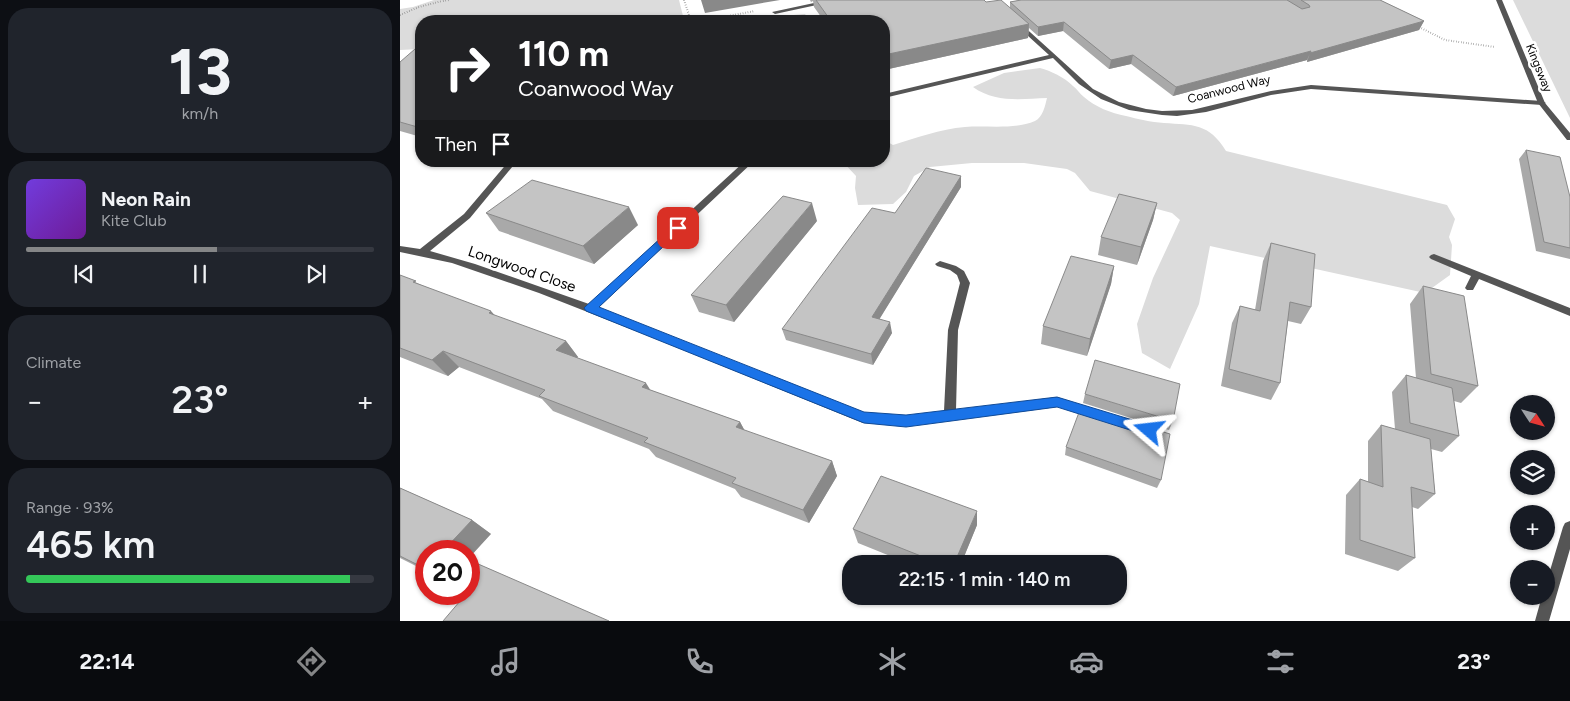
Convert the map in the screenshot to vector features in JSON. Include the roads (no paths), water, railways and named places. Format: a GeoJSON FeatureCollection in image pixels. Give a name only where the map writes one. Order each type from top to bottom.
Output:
{"type":"FeatureCollection","features":[{"type":"Feature","properties":{"kind":"street"},"geometry":{"type":"LineString","coordinates":[[775,12],[837,0]]}},
{"type":"Feature","properties":{"kind":"street","name":"Kingsway"},"geometry":{"type":"LineString","coordinates":[[1499,0],[1542,103],[1570,138]]}},
{"type":"Feature","properties":{"kind":"street","name":"Coanwood Way"},"geometry":{"type":"LineString","coordinates":[[1012,19],[1090,90],[1110,101],[1157,112],[1181,113],[1204,110],[1274,90],[1311,87],[1542,103]]}},
{"type":"Feature","properties":{"kind":"street"},"geometry":{"type":"LineString","coordinates":[[890,95],[1054,56]]}},
{"type":"Feature","properties":{"kind":"street"},"geometry":{"type":"LineString","coordinates":[[424,252],[466,216],[508,167]]}},
{"type":"Feature","properties":{"kind":"street"},"geometry":{"type":"LineString","coordinates":[[590,308],[743,167]]}},
{"type":"Feature","properties":{"kind":"street","name":"Longwood Close"},"geometry":{"type":"LineString","coordinates":[[400,249],[424,252],[590,308],[864,418],[906,421],[1057,402],[1103,416]]}},
{"type":"Feature","properties":{"kind":"street"},"geometry":{"type":"LineString","coordinates":[[1434,257],[1570,312]]}},
{"type":"Feature","properties":{"kind":"street"},"geometry":{"type":"LineString","coordinates":[[940,264],[960,273],[965,283],[953,330],[950,415]]}},
{"type":"Feature","properties":{"kind":"street"},"geometry":{"type":"LineString","coordinates":[[1470,288],[1476,274]]}},
{"type":"Feature","properties":{"kind":"street"},"geometry":{"type":"LineString","coordinates":[[1542,621],[1570,527]]}}]}
